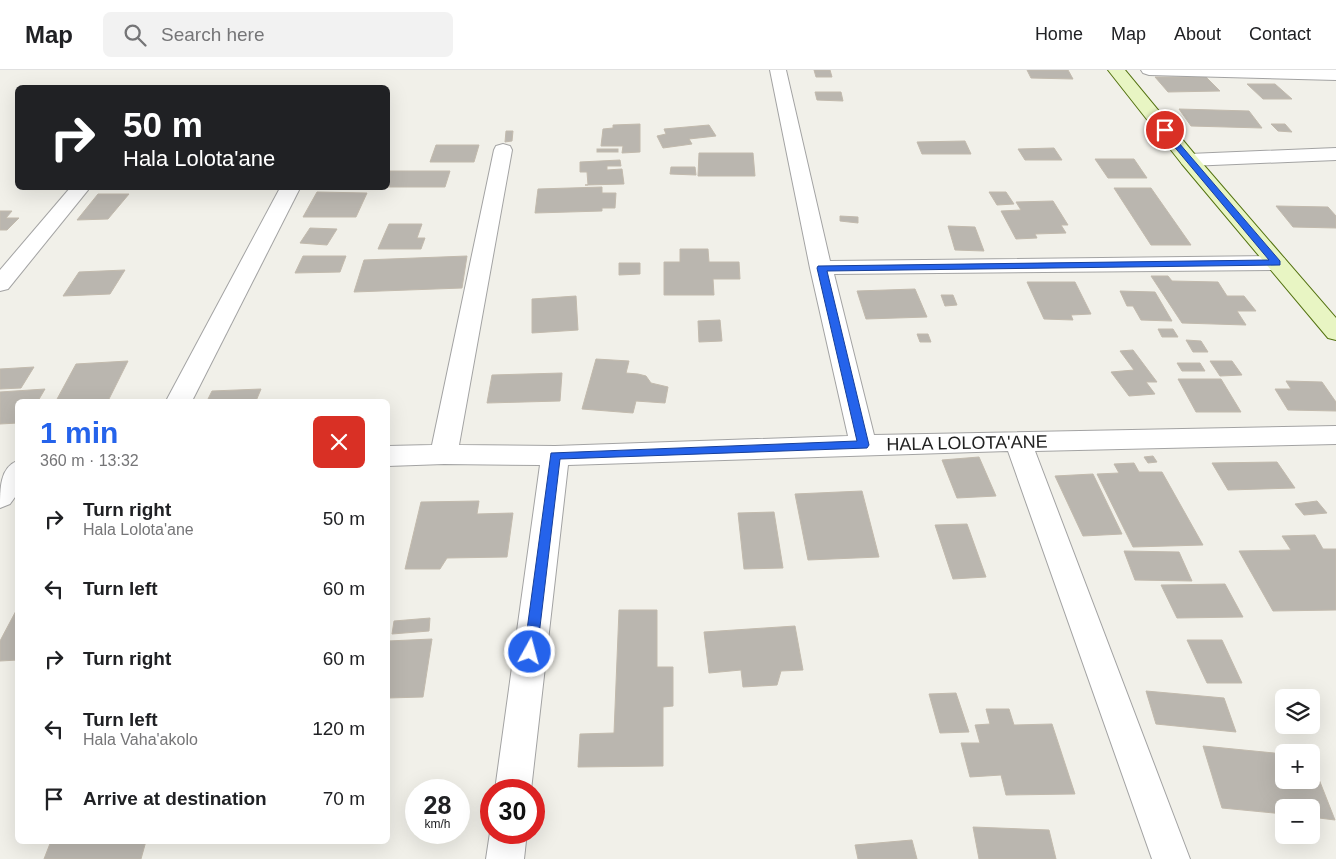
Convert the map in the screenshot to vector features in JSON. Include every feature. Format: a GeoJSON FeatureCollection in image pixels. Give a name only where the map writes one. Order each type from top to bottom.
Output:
{"type":"FeatureCollection","features":[{"type":"Feature","properties":{"kind":"main road"},"geometry":{"type":"LineString","coordinates":[[1116,70],[1189,160],[1336,333]]}},
{"type":"Feature","properties":{"kind":"street"},"geometry":{"type":"LineString","coordinates":[[778,70],[821,268],[863,445]]}},
{"type":"Feature","properties":{"kind":"street"},"geometry":{"type":"LineString","coordinates":[[1149,70],[1336,75]]}},
{"type":"Feature","properties":{"kind":"street"},"geometry":{"type":"LineString","coordinates":[[444,454],[503,150]]}},
{"type":"Feature","properties":{"kind":"street"},"geometry":{"type":"LineString","coordinates":[[1189,160],[1336,154]]}},
{"type":"Feature","properties":{"kind":"street"},"geometry":{"type":"LineString","coordinates":[[0,284],[78,190]]}},
{"type":"Feature","properties":{"kind":"street"},"geometry":{"type":"LineString","coordinates":[[180,399],[289,190]]}},
{"type":"Feature","properties":{"kind":"street"},"geometry":{"type":"LineString","coordinates":[[821,268],[1276,263]]}},
{"type":"Feature","properties":{"kind":"street","name":"HALA LOLOTA'ANE"},"geometry":{"type":"LineString","coordinates":[[390,456],[444,454],[554,456],[863,445],[1336,435]]}},
{"type":"Feature","properties":{"kind":"street"},"geometry":{"type":"LineString","coordinates":[[1018,442],[1171,859]]}},
{"type":"Feature","properties":{"kind":"street"},"geometry":{"type":"LineString","coordinates":[[514,779],[554,456]]}},
{"type":"Feature","properties":{"kind":"street"},"geometry":{"type":"LineString","coordinates":[[0,471],[15,471]]}},
{"type":"Feature","properties":{"kind":"street"},"geometry":{"type":"LineString","coordinates":[[0,497],[15,474]]}},
{"type":"Feature","properties":{"kind":"street"},"geometry":{"type":"LineString","coordinates":[[505,859],[507,844]]}},
{"type":"Feature","properties":{"kind":"building"},"geometry":{"type":"Polygon","coordinates":[[[814,70],[830,70],[832,77],[816,77],[814,70]]]}},
{"type":"Feature","properties":{"kind":"building"},"geometry":{"type":"Polygon","coordinates":[[[1027,70],[1068,70],[1073,79],[1031,78],[1027,70]]]}},
{"type":"Feature","properties":{"kind":"building"},"geometry":{"type":"Polygon","coordinates":[[[1155,77],[1206,77],[1220,91],[1168,92],[1155,77]]]}},
{"type":"Feature","properties":{"kind":"building"},"geometry":{"type":"Polygon","coordinates":[[[1247,84],[1275,84],[1292,99],[1263,99],[1247,84]]]}},
{"type":"Feature","properties":{"kind":"building"},"geometry":{"type":"Polygon","coordinates":[[[815,92],[841,92],[843,101],[817,100],[815,92]]]}},
{"type":"Feature","properties":{"kind":"building"},"geometry":{"type":"Polygon","coordinates":[[[1179,109],[1249,111],[1262,128],[1191,126],[1179,109]]]}},
{"type":"Feature","properties":{"kind":"building"},"geometry":{"type":"Polygon","coordinates":[[[640,124],[640,152],[622,153],[623,146],[601,146],[603,129],[613,128],[613,125],[640,124]]]}},
{"type":"Feature","properties":{"kind":"building"},"geometry":{"type":"Polygon","coordinates":[[[1271,124],[1285,124],[1292,132],[1278,131],[1271,124]]]}},
{"type":"Feature","properties":{"kind":"building"},"geometry":{"type":"Polygon","coordinates":[[[709,125],[716,136],[689,139],[692,144],[663,148],[657,136],[666,134],[664,129],[709,125]]]}},
{"type":"Feature","properties":{"kind":"building"},"geometry":{"type":"Polygon","coordinates":[[[506,131],[513,131],[512,141],[505,142],[506,131]]]}},
{"type":"Feature","properties":{"kind":"building"},"geometry":{"type":"Polygon","coordinates":[[[965,141],[971,154],[922,154],[917,142],[965,141]]]}},
{"type":"Feature","properties":{"kind":"building"},"geometry":{"type":"Polygon","coordinates":[[[436,145],[479,145],[474,162],[430,162],[436,145]]]}},
{"type":"Feature","properties":{"kind":"building"},"geometry":{"type":"Polygon","coordinates":[[[1054,148],[1062,160],[1025,160],[1018,149],[1054,148]]]}},
{"type":"Feature","properties":{"kind":"building"},"geometry":{"type":"Polygon","coordinates":[[[597,149],[618,149],[618,152],[597,152],[597,149]]]}},
{"type":"Feature","properties":{"kind":"building"},"geometry":{"type":"Polygon","coordinates":[[[699,153],[753,153],[755,176],[698,176],[699,153]]]}},
{"type":"Feature","properties":{"kind":"building"},"geometry":{"type":"Polygon","coordinates":[[[1095,159],[1134,159],[1147,178],[1108,178],[1095,159]]]}},
{"type":"Feature","properties":{"kind":"building"},"geometry":{"type":"Polygon","coordinates":[[[620,160],[621,166],[607,166],[607,170],[622,169],[624,184],[588,185],[587,172],[580,172],[580,162],[620,160]]]}},
{"type":"Feature","properties":{"kind":"building"},"geometry":{"type":"Polygon","coordinates":[[[671,167],[695,167],[696,175],[670,174],[671,167]]]}},
{"type":"Feature","properties":{"kind":"building"},"geometry":{"type":"Polygon","coordinates":[[[390,171],[450,171],[445,187],[390,187],[390,171]]]}},
{"type":"Feature","properties":{"kind":"building"},"geometry":{"type":"Polygon","coordinates":[[[602,187],[602,193],[616,193],[615,208],[602,208],[602,211],[535,213],[538,189],[602,187]]]}},
{"type":"Feature","properties":{"kind":"building"},"geometry":{"type":"Polygon","coordinates":[[[1114,188],[1151,188],[1191,245],[1151,245],[1114,188]]]}},
{"type":"Feature","properties":{"kind":"building"},"geometry":{"type":"Polygon","coordinates":[[[317,192],[367,193],[356,217],[303,217],[317,192]]]}},
{"type":"Feature","properties":{"kind":"building"},"geometry":{"type":"Polygon","coordinates":[[[989,192],[1006,192],[1014,204],[997,205],[989,192]]]}},
{"type":"Feature","properties":{"kind":"building"},"geometry":{"type":"Polygon","coordinates":[[[98,194],[129,194],[108,219],[77,220],[98,194]]]}},
{"type":"Feature","properties":{"kind":"building"},"geometry":{"type":"Polygon","coordinates":[[[1053,201],[1068,225],[1061,225],[1066,233],[1035,234],[1037,238],[1016,239],[1001,211],[1021,210],[1016,202],[1053,201]]]}},
{"type":"Feature","properties":{"kind":"building"},"geometry":{"type":"Polygon","coordinates":[[[1276,206],[1328,207],[1336,216],[1336,228],[1293,227],[1276,206]]]}},
{"type":"Feature","properties":{"kind":"building"},"geometry":{"type":"Polygon","coordinates":[[[0,211],[12,211],[6,218],[19,218],[7,230],[0,230],[0,211]]]}},
{"type":"Feature","properties":{"kind":"building"},"geometry":{"type":"Polygon","coordinates":[[[840,216],[858,217],[858,223],[840,221],[840,216]]]}},
{"type":"Feature","properties":{"kind":"building"},"geometry":{"type":"Polygon","coordinates":[[[389,224],[422,224],[417,238],[425,238],[421,249],[378,249],[389,224]]]}},
{"type":"Feature","properties":{"kind":"building"},"geometry":{"type":"Polygon","coordinates":[[[948,226],[975,227],[984,251],[955,250],[948,226]]]}},
{"type":"Feature","properties":{"kind":"building"},"geometry":{"type":"Polygon","coordinates":[[[310,228],[337,229],[327,245],[300,243],[310,228]]]}},
{"type":"Feature","properties":{"kind":"building"},"geometry":{"type":"Polygon","coordinates":[[[680,249],[708,249],[709,262],[739,262],[740,279],[713,279],[714,295],[664,295],[664,262],[680,262],[680,249]]]}},
{"type":"Feature","properties":{"kind":"building"},"geometry":{"type":"Polygon","coordinates":[[[303,256],[346,256],[340,272],[295,273],[303,256]]]}},
{"type":"Feature","properties":{"kind":"building"},"geometry":{"type":"Polygon","coordinates":[[[467,256],[462,288],[354,292],[364,260],[467,256]]]}},
{"type":"Feature","properties":{"kind":"building"},"geometry":{"type":"Polygon","coordinates":[[[619,263],[640,263],[640,274],[619,275],[619,263]]]}},
{"type":"Feature","properties":{"kind":"building"},"geometry":{"type":"Polygon","coordinates":[[[125,270],[110,294],[63,296],[79,272],[125,270]]]}},
{"type":"Feature","properties":{"kind":"building"},"geometry":{"type":"Polygon","coordinates":[[[1151,276],[1168,276],[1172,281],[1218,282],[1227,296],[1244,296],[1256,311],[1237,311],[1246,325],[1182,323],[1151,276]]]}},
{"type":"Feature","properties":{"kind":"building"},"geometry":{"type":"Polygon","coordinates":[[[1027,282],[1075,282],[1091,314],[1071,315],[1073,320],[1044,319],[1027,282]]]}},
{"type":"Feature","properties":{"kind":"building"},"geometry":{"type":"Polygon","coordinates":[[[915,289],[927,317],[866,319],[857,291],[915,289]]]}},
{"type":"Feature","properties":{"kind":"building"},"geometry":{"type":"Polygon","coordinates":[[[1120,291],[1155,292],[1172,321],[1141,320],[1133,306],[1127,306],[1120,291]]]}},
{"type":"Feature","properties":{"kind":"building"},"geometry":{"type":"Polygon","coordinates":[[[941,295],[953,295],[957,305],[945,306],[941,295]]]}},
{"type":"Feature","properties":{"kind":"building"},"geometry":{"type":"Polygon","coordinates":[[[576,296],[578,330],[532,333],[532,299],[576,296]]]}},
{"type":"Feature","properties":{"kind":"building"},"geometry":{"type":"Polygon","coordinates":[[[720,320],[722,341],[699,342],[698,321],[720,320]]]}},
{"type":"Feature","properties":{"kind":"building"},"geometry":{"type":"Polygon","coordinates":[[[1158,329],[1173,329],[1178,337],[1162,337],[1158,329]]]}},
{"type":"Feature","properties":{"kind":"building"},"geometry":{"type":"Polygon","coordinates":[[[917,334],[928,334],[931,342],[920,342],[917,334]]]}},
{"type":"Feature","properties":{"kind":"building"},"geometry":{"type":"Polygon","coordinates":[[[1186,340],[1201,341],[1208,352],[1193,352],[1186,340]]]}},
{"type":"Feature","properties":{"kind":"building"},"geometry":{"type":"Polygon","coordinates":[[[1133,350],[1157,382],[1146,382],[1155,394],[1129,396],[1111,372],[1134,370],[1120,351],[1133,350]]]}},
{"type":"Feature","properties":{"kind":"building"},"geometry":{"type":"Polygon","coordinates":[[[596,359],[629,361],[626,373],[646,376],[651,383],[668,387],[665,403],[636,401],[633,413],[582,409],[596,359]]]}},
{"type":"Feature","properties":{"kind":"building"},"geometry":{"type":"Polygon","coordinates":[[[128,361],[109,399],[57,399],[76,364],[128,361]]]}},
{"type":"Feature","properties":{"kind":"building"},"geometry":{"type":"Polygon","coordinates":[[[1210,361],[1232,361],[1242,375],[1220,376],[1210,361]]]}},
{"type":"Feature","properties":{"kind":"building"},"geometry":{"type":"Polygon","coordinates":[[[1177,363],[1200,363],[1205,371],[1182,371],[1177,363]]]}},
{"type":"Feature","properties":{"kind":"building"},"geometry":{"type":"Polygon","coordinates":[[[34,367],[21,388],[0,389],[0,369],[34,367]]]}},
{"type":"Feature","properties":{"kind":"building"},"geometry":{"type":"Polygon","coordinates":[[[562,373],[560,401],[487,403],[492,375],[562,373]]]}},
{"type":"Feature","properties":{"kind":"building"},"geometry":{"type":"Polygon","coordinates":[[[1178,379],[1221,379],[1241,412],[1196,412],[1178,379]]]}},
{"type":"Feature","properties":{"kind":"building"},"geometry":{"type":"Polygon","coordinates":[[[1286,381],[1322,382],[1336,402],[1336,411],[1288,410],[1275,389],[1291,389],[1286,381]]]}},
{"type":"Feature","properties":{"kind":"building"},"geometry":{"type":"Polygon","coordinates":[[[45,389],[39,399],[15,399],[15,423],[0,424],[0,392],[45,389]]]}},
{"type":"Feature","properties":{"kind":"building"},"geometry":{"type":"Polygon","coordinates":[[[261,389],[257,399],[208,399],[212,391],[261,389]]]}},
{"type":"Feature","properties":{"kind":"building"},"geometry":{"type":"Polygon","coordinates":[[[1153,456],[1157,462],[1148,463],[1144,457],[1153,456]]]}},
{"type":"Feature","properties":{"kind":"building"},"geometry":{"type":"Polygon","coordinates":[[[979,457],[996,496],[957,498],[942,460],[979,457]]]}},
{"type":"Feature","properties":{"kind":"building"},"geometry":{"type":"Polygon","coordinates":[[[1277,462],[1295,488],[1228,490],[1212,463],[1277,462]]]}},
{"type":"Feature","properties":{"kind":"building"},"geometry":{"type":"Polygon","coordinates":[[[1134,463],[1139,472],[1162,472],[1203,545],[1133,547],[1097,474],[1119,473],[1114,464],[1134,463]]]}},
{"type":"Feature","properties":{"kind":"building"},"geometry":{"type":"Polygon","coordinates":[[[1093,474],[1122,534],[1083,536],[1055,476],[1093,474]]]}},
{"type":"Feature","properties":{"kind":"building"},"geometry":{"type":"Polygon","coordinates":[[[862,491],[879,557],[808,560],[795,494],[862,491]]]}},
{"type":"Feature","properties":{"kind":"building"},"geometry":{"type":"Polygon","coordinates":[[[479,501],[477,514],[513,513],[507,557],[447,558],[440,569],[405,569],[421,502],[479,501]]]}},
{"type":"Feature","properties":{"kind":"building"},"geometry":{"type":"Polygon","coordinates":[[[1317,501],[1327,513],[1304,515],[1295,504],[1317,501]]]}},
{"type":"Feature","properties":{"kind":"building"},"geometry":{"type":"Polygon","coordinates":[[[774,512],[783,568],[744,569],[738,513],[774,512]]]}},
{"type":"Feature","properties":{"kind":"building"},"geometry":{"type":"Polygon","coordinates":[[[967,524],[986,577],[953,579],[935,525],[967,524]]]}},
{"type":"Feature","properties":{"kind":"building"},"geometry":{"type":"Polygon","coordinates":[[[1315,535],[1323,549],[1336,549],[1336,610],[1273,611],[1239,551],[1291,550],[1282,536],[1315,535]]]}},
{"type":"Feature","properties":{"kind":"building"},"geometry":{"type":"Polygon","coordinates":[[[1124,551],[1179,552],[1192,581],[1135,580],[1124,551]]]}},
{"type":"Feature","properties":{"kind":"building"},"geometry":{"type":"Polygon","coordinates":[[[1225,584],[1243,617],[1177,618],[1161,585],[1225,584]]]}},
{"type":"Feature","properties":{"kind":"building"},"geometry":{"type":"Polygon","coordinates":[[[619,610],[657,610],[657,667],[673,667],[673,706],[663,707],[663,766],[578,767],[580,734],[614,733],[619,610]]]}},
{"type":"Feature","properties":{"kind":"building"},"geometry":{"type":"Polygon","coordinates":[[[15,613],[15,660],[0,661],[0,641],[15,613]]]}},
{"type":"Feature","properties":{"kind":"building"},"geometry":{"type":"Polygon","coordinates":[[[430,618],[429,631],[392,634],[394,621],[430,618]]]}},
{"type":"Feature","properties":{"kind":"building"},"geometry":{"type":"Polygon","coordinates":[[[795,626],[803,670],[781,671],[777,685],[743,687],[741,670],[709,673],[704,632],[795,626]]]}},
{"type":"Feature","properties":{"kind":"building"},"geometry":{"type":"Polygon","coordinates":[[[432,639],[423,697],[390,698],[390,641],[432,639]]]}},
{"type":"Feature","properties":{"kind":"building"},"geometry":{"type":"Polygon","coordinates":[[[1187,640],[1222,640],[1242,683],[1207,683],[1187,640]]]}},
{"type":"Feature","properties":{"kind":"building"},"geometry":{"type":"Polygon","coordinates":[[[1146,691],[1224,698],[1236,732],[1156,724],[1146,691]]]}},
{"type":"Feature","properties":{"kind":"building"},"geometry":{"type":"Polygon","coordinates":[[[956,693],[969,732],[940,733],[929,694],[956,693]]]}},
{"type":"Feature","properties":{"kind":"building"},"geometry":{"type":"Polygon","coordinates":[[[986,709],[1009,709],[1014,725],[1052,724],[1075,794],[1006,795],[1001,775],[970,777],[961,743],[980,743],[975,725],[990,724],[986,709]]]}},
{"type":"Feature","properties":{"kind":"building"},"geometry":{"type":"Polygon","coordinates":[[[1203,746],[1275,753],[1275,789],[1320,789],[1320,782],[1335,820],[1320,818],[1320,799],[1275,799],[1275,813],[1222,808],[1203,746]]]}},
{"type":"Feature","properties":{"kind":"building"},"geometry":{"type":"Polygon","coordinates":[[[973,827],[1049,830],[1056,859],[979,859],[973,827]]]}},
{"type":"Feature","properties":{"kind":"building"},"geometry":{"type":"Polygon","coordinates":[[[912,840],[917,859],[858,859],[855,845],[912,840]]]}},
{"type":"Feature","properties":{"kind":"building"},"geometry":{"type":"Polygon","coordinates":[[[50,844],[145,844],[141,859],[44,859],[50,844]]]}},
{"type":"Feature","properties":{"kind":"route"},"geometry":{"type":"LineString","coordinates":[[530,652],[554,456],[863,445],[821,268],[1276,263],[1165,130]]}}]}
